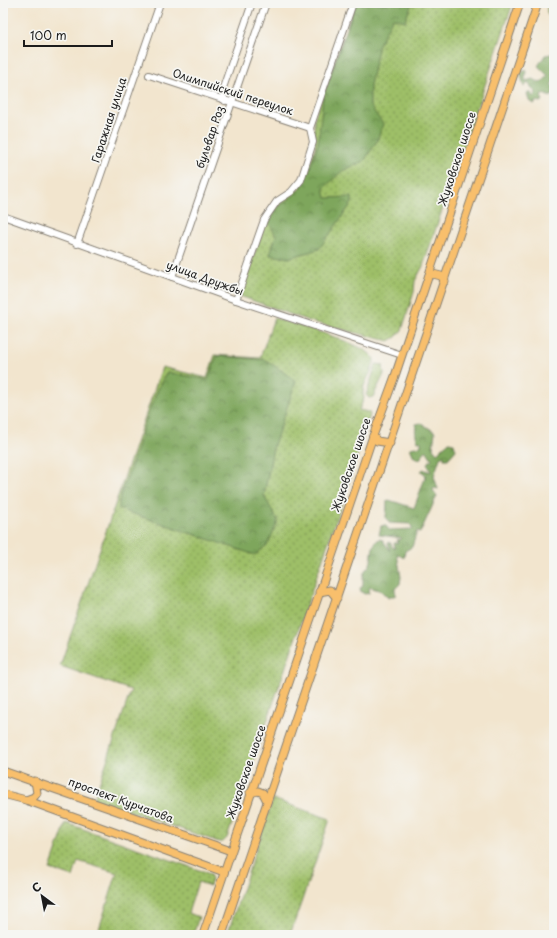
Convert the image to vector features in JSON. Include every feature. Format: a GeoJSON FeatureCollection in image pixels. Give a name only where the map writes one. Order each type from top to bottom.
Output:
{"type":"FeatureCollection","features":[{"type":"Feature","properties":{"kind":"main road","name":"Жуковское шоссе"},"geometry":{"type":"LineString","coordinates":[[203,935],[250,793],[429,276],[520,3]]}},
{"type":"Feature","properties":{"kind":"main road"},"geometry":{"type":"LineString","coordinates":[[222,935],[390,443],[416,360],[445,282],[538,3]]}},
{"type":"Feature","properties":{"kind":"main road"},"geometry":{"type":"LineString","coordinates":[[429,276],[433,274],[440,276],[445,282]]}},
{"type":"Feature","properties":{"kind":"main road"},"geometry":{"type":"LineString","coordinates":[[373,436],[377,441],[390,443]]}},
{"type":"Feature","properties":{"kind":"main road"},"geometry":{"type":"LineString","coordinates":[[319,592],[330,590],[337,598]]}},
{"type":"Feature","properties":{"kind":"main road","name":"проспект Курчатова"},"geometry":{"type":"LineString","coordinates":[[3,771],[231,851]]}},
{"type":"Feature","properties":{"kind":"main road"},"geometry":{"type":"LineString","coordinates":[[26,800],[34,797],[37,793],[35,781]]}},
{"type":"Feature","properties":{"kind":"main road"},"geometry":{"type":"LineString","coordinates":[[250,793],[258,791],[263,793],[267,801]]}},
{"type":"Feature","properties":{"kind":"main road"},"geometry":{"type":"LineString","coordinates":[[3,794],[26,800],[224,872]]}},
{"type":"Feature","properties":{"kind":"street","name":"Гаражная улица"},"geometry":{"type":"LineString","coordinates":[[77,244],[160,3]]}},
{"type":"Feature","properties":{"kind":"street"},"geometry":{"type":"LineString","coordinates":[[225,101],[222,90],[252,3]]}},
{"type":"Feature","properties":{"kind":"street","name":"бульвар Роз"},"geometry":{"type":"LineString","coordinates":[[172,277],[266,3]]}},
{"type":"Feature","properties":{"kind":"street"},"geometry":{"type":"LineString","coordinates":[[236,300],[264,220],[278,201],[291,192],[301,180],[313,142],[310,128],[353,3]]}},
{"type":"Feature","properties":{"kind":"street","name":"Олимпийский переулок"},"geometry":{"type":"LineString","coordinates":[[149,75],[310,128]]}},
{"type":"Feature","properties":{"kind":"street","name":"улица Дружбы"},"geometry":{"type":"LineString","coordinates":[[3,216],[77,244],[236,300],[402,355]]}},
{"type":"Feature","properties":{"kind":"green space"},"geometry":{"type":"Polygon","coordinates":[[[355,3],[513,3],[423,266],[415,281],[414,292],[402,330],[396,337],[389,341],[309,321],[240,296],[266,220],[281,200],[299,189],[302,183],[315,148],[314,119],[355,3]]]}},
{"type":"Feature","properties":{"kind":"green space"},"geometry":{"type":"Polygon","coordinates":[[[356,3],[412,3],[405,21],[393,18],[379,44],[370,85],[370,106],[383,124],[377,141],[364,161],[342,171],[324,188],[326,198],[352,197],[352,203],[319,249],[288,258],[270,255],[276,235],[269,223],[275,210],[301,189],[310,168],[318,144],[323,97],[356,3]]]}},
{"type":"Feature","properties":{"kind":"green space"},"geometry":{"type":"Polygon","coordinates":[[[547,3],[554,3],[554,24],[547,13],[547,3]]]}},
{"type":"Feature","properties":{"kind":"green space"},"geometry":{"type":"Polygon","coordinates":[[[554,54],[554,82],[551,84],[554,87],[554,95],[552,94],[551,97],[543,94],[541,97],[543,100],[540,102],[536,101],[535,104],[529,101],[527,93],[530,91],[533,97],[536,93],[528,83],[524,87],[520,73],[526,70],[525,81],[533,79],[541,83],[548,76],[538,66],[545,55],[554,54]]]}},
{"type":"Feature","properties":{"kind":"green space"},"geometry":{"type":"Polygon","coordinates":[[[274,318],[346,341],[370,354],[374,360],[372,369],[363,389],[364,398],[359,410],[369,412],[370,415],[347,488],[227,838],[223,842],[219,842],[94,799],[131,690],[60,666],[162,367],[207,378],[215,355],[260,358],[274,318]]]}},
{"type":"Feature","properties":{"kind":"green space"},"geometry":{"type":"Polygon","coordinates":[[[217,356],[266,360],[296,381],[273,448],[264,496],[278,521],[268,544],[255,555],[119,509],[121,492],[156,394],[167,372],[208,380],[217,356]]]}},
{"type":"Feature","properties":{"kind":"green space"},"geometry":{"type":"Polygon","coordinates":[[[376,364],[383,365],[384,374],[373,397],[369,398],[366,395],[376,364]]]}},
{"type":"Feature","properties":{"kind":"green space"},"geometry":{"type":"Polygon","coordinates":[[[421,423],[435,432],[433,448],[437,453],[449,442],[454,443],[456,450],[448,459],[444,459],[444,455],[440,458],[434,476],[438,489],[434,488],[433,490],[437,496],[420,533],[417,531],[412,547],[405,551],[404,558],[397,554],[401,577],[400,584],[395,589],[396,595],[388,598],[381,591],[370,587],[369,593],[365,594],[361,592],[360,588],[363,586],[364,573],[371,561],[374,544],[379,539],[383,540],[390,551],[388,543],[390,542],[393,548],[395,548],[394,543],[398,543],[397,539],[400,540],[402,538],[379,535],[381,526],[385,525],[391,532],[391,530],[413,529],[410,524],[389,523],[386,518],[387,501],[389,500],[414,508],[426,475],[421,471],[423,469],[431,472],[427,463],[432,459],[426,450],[420,459],[414,457],[410,448],[421,446],[421,442],[418,441],[416,437],[415,430],[416,424],[421,423]]]}},
{"type":"Feature","properties":{"kind":"green space"},"geometry":{"type":"Polygon","coordinates":[[[273,799],[330,819],[290,935],[227,935],[273,799]]]}},
{"type":"Feature","properties":{"kind":"green space"},"geometry":{"type":"Polygon","coordinates":[[[66,823],[210,874],[212,880],[210,886],[198,882],[188,913],[199,917],[193,935],[97,935],[117,873],[78,861],[73,877],[50,869],[66,823]]]}}]}
